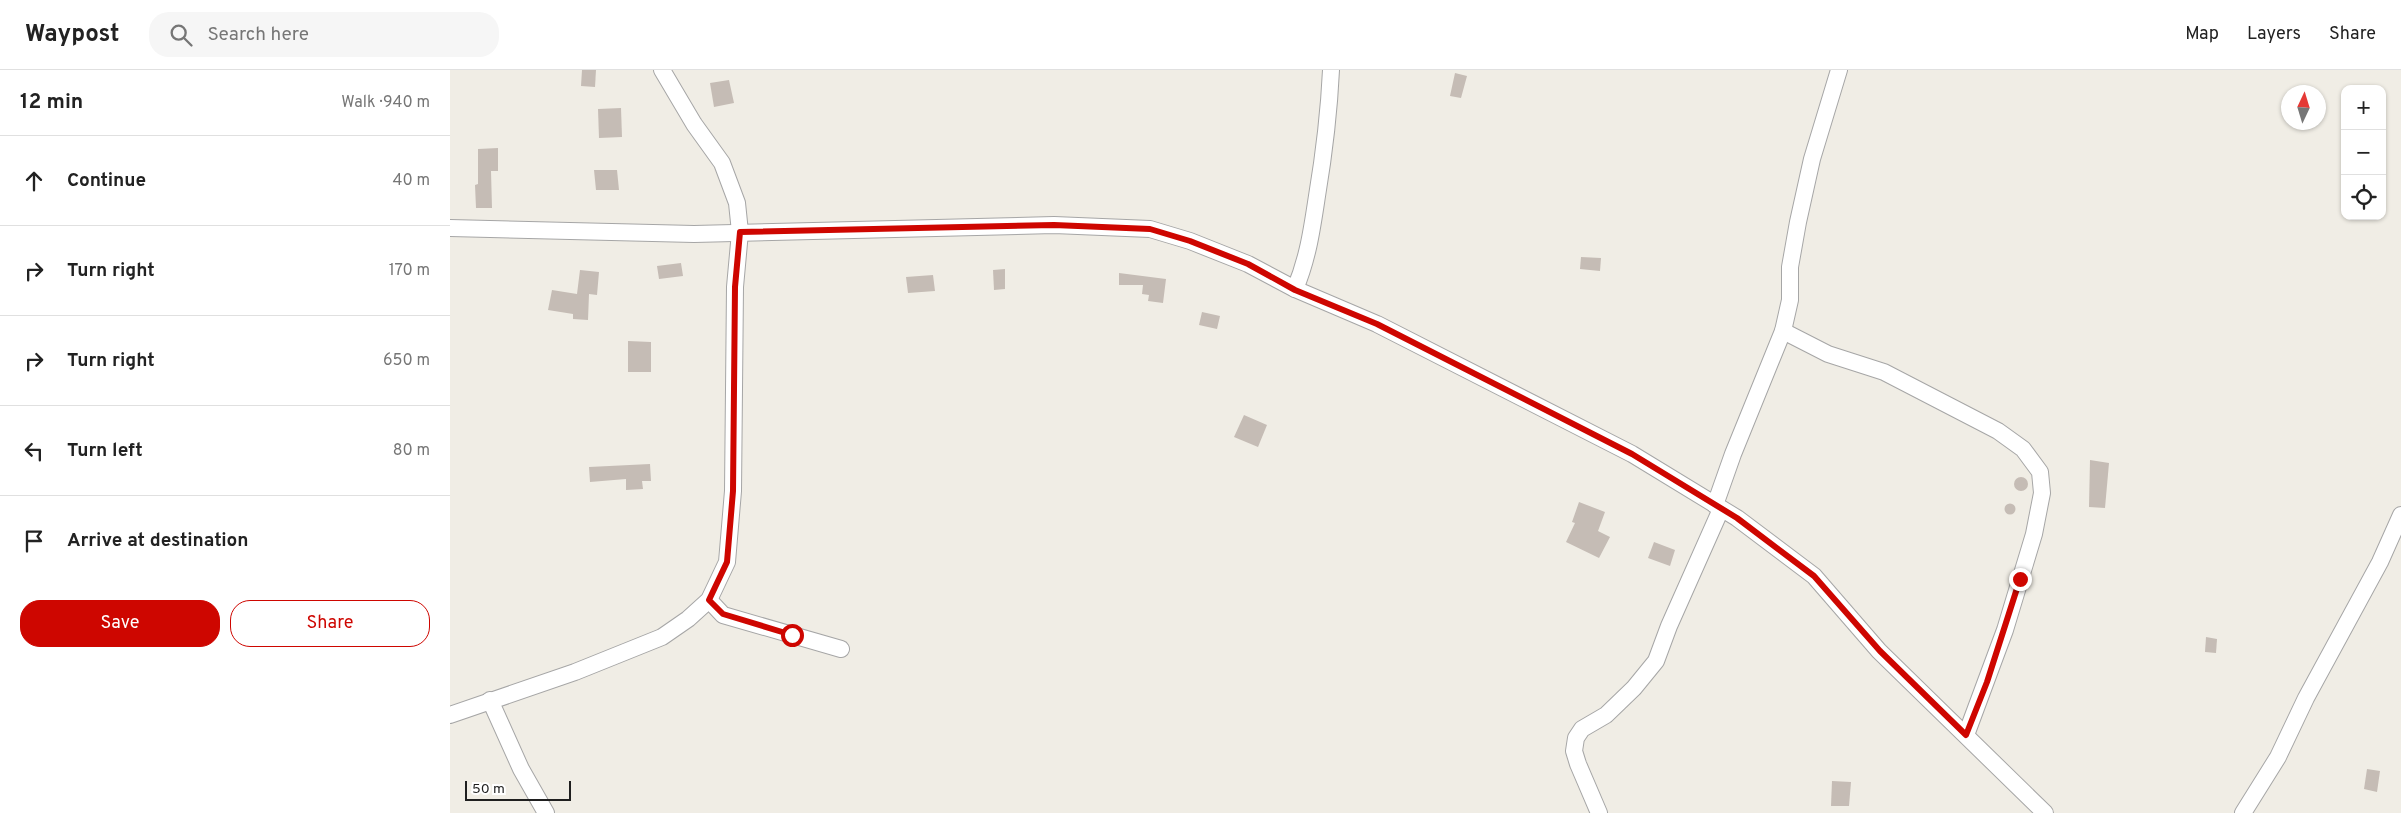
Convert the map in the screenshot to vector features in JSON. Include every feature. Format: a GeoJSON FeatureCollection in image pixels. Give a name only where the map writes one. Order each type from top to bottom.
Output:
{"type":"FeatureCollection","features":[{"type":"Feature","properties":{"kind":"street"},"geometry":{"type":"LineString","coordinates":[[450,715],[575,672],[662,637],[688,619],[709,600],[727,562],[733,491],[735,287],[740,232],[737,202],[722,163],[694,124],[662,70]]}},
{"type":"Feature","properties":{"kind":"street"},"geometry":{"type":"LineString","coordinates":[[1295,290],[1306,262],[1311,236],[1329,122],[1331,70]]}},
{"type":"Feature","properties":{"kind":"street"},"geometry":{"type":"LineString","coordinates":[[1599,813],[1574,751],[1576,738],[1582,729],[1606,715],[1620,702],[1656,661],[1718,507],[1733,454],[1783,331],[1790,300],[1790,267],[1800,213],[1812,159],[1839,70]]}},
{"type":"Feature","properties":{"kind":"street"},"geometry":{"type":"LineString","coordinates":[[450,228],[684,234],[1054,225],[1150,229],[1190,241],[1248,264],[1295,290],[1377,324],[1632,454],[1718,507],[1814,576],[1880,651],[2046,813]]}},
{"type":"Feature","properties":{"kind":"street"},"geometry":{"type":"LineString","coordinates":[[1783,331],[1828,354],[1884,372],[1998,431],[2023,450],[2040,472],[2042,493],[2034,534],[2005,630],[1966,735]]}},
{"type":"Feature","properties":{"kind":"street"},"geometry":{"type":"LineString","coordinates":[[2243,813],[2278,756],[2310,690],[2380,562],[2401,515]]}},
{"type":"Feature","properties":{"kind":"street"},"geometry":{"type":"LineString","coordinates":[[709,600],[723,614],[841,649]]}},
{"type":"Feature","properties":{"kind":"street"},"geometry":{"type":"LineString","coordinates":[[490,700],[521,769],[546,813]]}},
{"type":"Feature","properties":{"kind":"building"},"geometry":{"type":"Polygon","coordinates":[[[582,70],[596,70],[595,87],[581,86],[582,70]]]}},
{"type":"Feature","properties":{"kind":"building"},"geometry":{"type":"Polygon","coordinates":[[[1455,73],[1467,76],[1461,98],[1450,96],[1455,73]]]}},
{"type":"Feature","properties":{"kind":"building"},"geometry":{"type":"Polygon","coordinates":[[[729,80],[734,103],[714,107],[710,83],[729,80]]]}},
{"type":"Feature","properties":{"kind":"building"},"geometry":{"type":"Polygon","coordinates":[[[621,108],[622,137],[599,138],[598,109],[621,108]]]}},
{"type":"Feature","properties":{"kind":"building"},"geometry":{"type":"Polygon","coordinates":[[[498,148],[498,171],[491,171],[492,208],[476,208],[475,185],[478,184],[478,149],[498,148]]]}},
{"type":"Feature","properties":{"kind":"building"},"geometry":{"type":"Polygon","coordinates":[[[594,170],[617,170],[619,190],[596,190],[594,170]]]}},
{"type":"Feature","properties":{"kind":"building"},"geometry":{"type":"Polygon","coordinates":[[[1581,257],[1601,258],[1600,271],[1580,269],[1581,257]]]}},
{"type":"Feature","properties":{"kind":"building"},"geometry":{"type":"Polygon","coordinates":[[[681,263],[683,276],[659,279],[657,266],[681,263]]]}},
{"type":"Feature","properties":{"kind":"building"},"geometry":{"type":"Polygon","coordinates":[[[1005,269],[1005,289],[994,290],[993,270],[1005,269]]]}},
{"type":"Feature","properties":{"kind":"building"},"geometry":{"type":"Polygon","coordinates":[[[580,270],[599,272],[597,295],[589,294],[588,320],[573,319],[573,314],[548,310],[552,290],[577,294],[580,270]]]}},
{"type":"Feature","properties":{"kind":"building"},"geometry":{"type":"Polygon","coordinates":[[[1119,273],[1166,279],[1163,303],[1148,301],[1149,295],[1142,294],[1143,285],[1119,285],[1119,273]]]}},
{"type":"Feature","properties":{"kind":"building"},"geometry":{"type":"Polygon","coordinates":[[[933,275],[935,291],[908,293],[906,277],[933,275]]]}},
{"type":"Feature","properties":{"kind":"building"},"geometry":{"type":"Polygon","coordinates":[[[1202,312],[1220,316],[1217,329],[1199,325],[1202,312]]]}},
{"type":"Feature","properties":{"kind":"building"},"geometry":{"type":"Polygon","coordinates":[[[628,341],[651,342],[651,372],[628,372],[628,341]]]}},
{"type":"Feature","properties":{"kind":"building"},"geometry":{"type":"Polygon","coordinates":[[[1244,415],[1267,425],[1258,447],[1234,437],[1244,415]]]}},
{"type":"Feature","properties":{"kind":"building"},"geometry":{"type":"Polygon","coordinates":[[[2090,460],[2109,463],[2105,508],[2089,507],[2090,460]]]}},
{"type":"Feature","properties":{"kind":"building"},"geometry":{"type":"Polygon","coordinates":[[[650,464],[651,481],[642,481],[643,489],[626,490],[626,479],[590,482],[589,467],[650,464]]]}},
{"type":"Feature","properties":{"kind":"building"},"geometry":{"type":"Polygon","coordinates":[[[2018,477],[2024,477],[2028,484],[2024,491],[2018,491],[2014,487],[2014,481],[2018,477]]]}},
{"type":"Feature","properties":{"kind":"building"},"geometry":{"type":"Polygon","coordinates":[[[1579,502],[1605,512],[1598,531],[1610,537],[1599,558],[1566,542],[1575,523],[1572,522],[1579,502]]]}},
{"type":"Feature","properties":{"kind":"building"},"geometry":{"type":"Polygon","coordinates":[[[2010,503],[2016,509],[2010,515],[2004,509],[2010,503]]]}},
{"type":"Feature","properties":{"kind":"building"},"geometry":{"type":"Polygon","coordinates":[[[1654,542],[1675,550],[1670,566],[1648,558],[1654,542]]]}},
{"type":"Feature","properties":{"kind":"building"},"geometry":{"type":"Polygon","coordinates":[[[2206,637],[2217,639],[2216,653],[2205,652],[2206,637]]]}},
{"type":"Feature","properties":{"kind":"building"},"geometry":{"type":"Polygon","coordinates":[[[2367,769],[2380,771],[2377,792],[2364,789],[2367,769]]]}},
{"type":"Feature","properties":{"kind":"building"},"geometry":{"type":"Polygon","coordinates":[[[1832,781],[1851,782],[1849,806],[1831,806],[1832,781]]]}},
{"type":"Feature","properties":{"kind":"route"},"geometry":{"type":"LineString","coordinates":[[792,635],[723,614],[709,600],[727,562],[733,491],[735,287],[740,232],[1054,225],[1150,229],[1190,241],[1248,264],[1295,290],[1377,324],[1483,380],[1632,454],[1737,518],[1814,576],[1880,651],[1966,735],[1987,682],[2020,579]]}}]}
